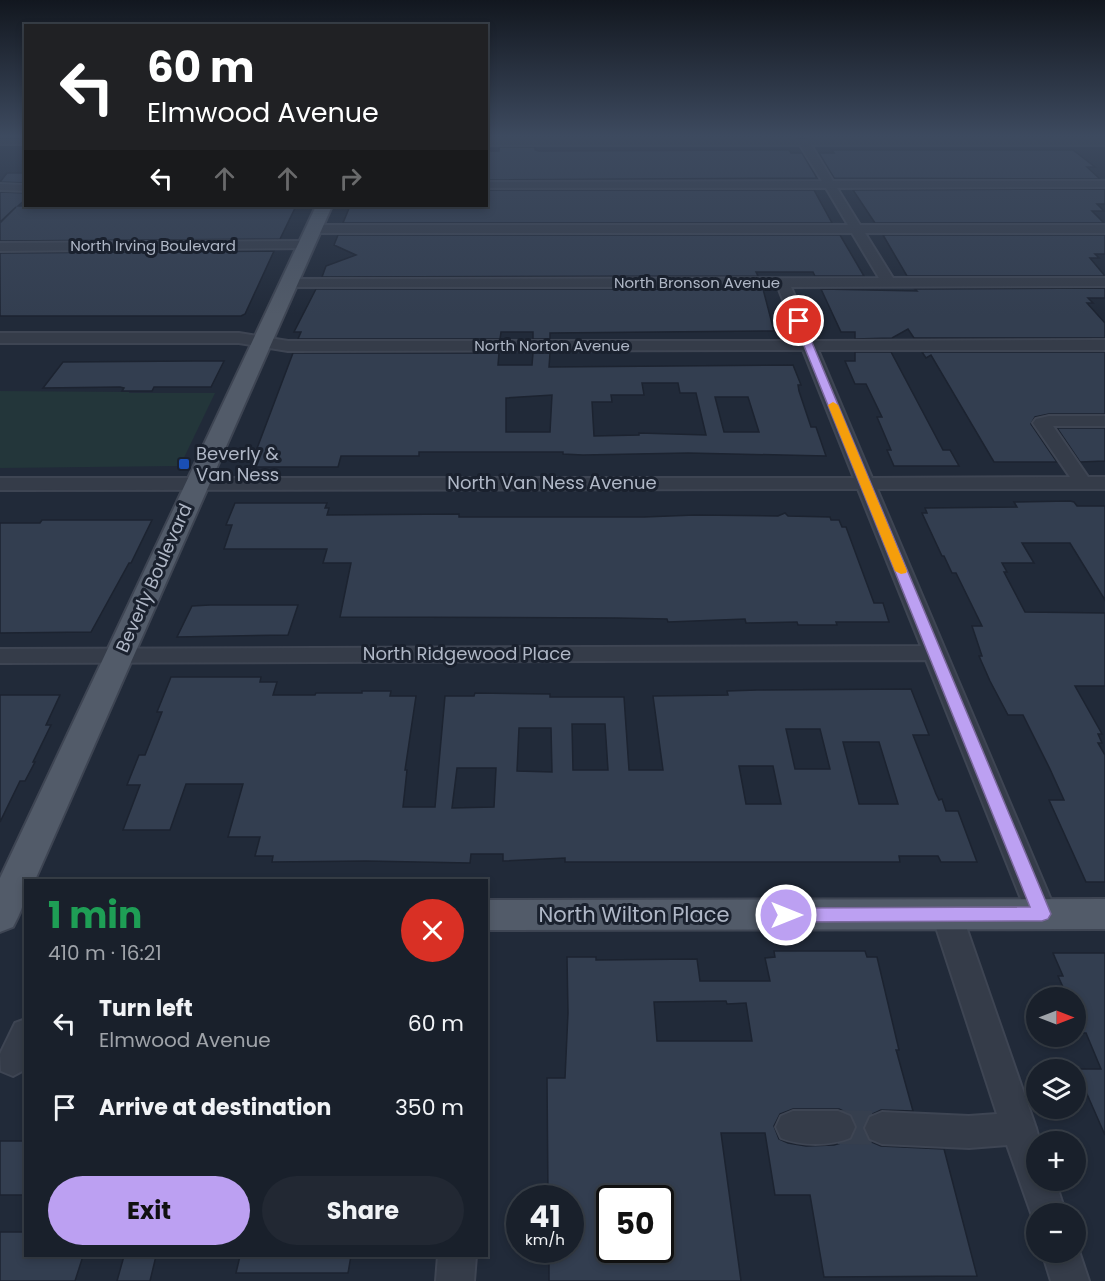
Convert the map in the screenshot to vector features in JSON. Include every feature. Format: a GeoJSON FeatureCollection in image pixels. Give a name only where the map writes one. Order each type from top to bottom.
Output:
{"type":"FeatureCollection","features":[{"type":"Feature","properties":{"kind":"main road","name":"Beverly Boulevard"},"geometry":{"type":"LineString","coordinates":[[8,908],[196,484],[324,207]]}},
{"type":"Feature","properties":{"kind":"main road","name":"North Wilton Place"},"geometry":{"type":"LineString","coordinates":[[488,915],[1105,914]]}},
{"type":"Feature","properties":{"kind":"street"},"geometry":{"type":"LineString","coordinates":[[837,196],[889,283]]}},
{"type":"Feature","properties":{"kind":"street","name":"North Irving Boulevard"},"geometry":{"type":"LineString","coordinates":[[0,247],[310,237],[857,229],[1105,229]]}},
{"type":"Feature","properties":{"kind":"street","name":"North Bronson Avenue"},"geometry":{"type":"LineString","coordinates":[[289,283],[1105,282]]}},
{"type":"Feature","properties":{"kind":"street"},"geometry":{"type":"LineString","coordinates":[[783,283],[1042,914]]}},
{"type":"Feature","properties":{"kind":"street","name":"North Norton Avenue"},"geometry":{"type":"LineString","coordinates":[[0,338],[239,338],[288,346],[1105,345]]}},
{"type":"Feature","properties":{"kind":"street"},"geometry":{"type":"LineString","coordinates":[[1083,483],[1042,423],[1105,421]]}},
{"type":"Feature","properties":{"kind":"street","name":"North Van Ness Avenue"},"geometry":{"type":"LineString","coordinates":[[0,484],[1105,483]]}},
{"type":"Feature","properties":{"kind":"street","name":"North Ridgewood Place"},"geometry":{"type":"LineString","coordinates":[[0,656],[935,653]]}},
{"type":"Feature","properties":{"kind":"street"},"geometry":{"type":"LineString","coordinates":[[947,915],[1026,1149]]}},
{"type":"Feature","properties":{"kind":"street"},"geometry":{"type":"LineString","coordinates":[[793,1127],[838,1127]]}},
{"type":"Feature","properties":{"kind":"street"},"geometry":{"type":"LineString","coordinates":[[882,1128],[969,1132],[1019,1128]]}},
{"type":"Feature","properties":{"kind":"street"},"geometry":{"type":"LineString","coordinates":[[455,1281],[457,1257]]}},
{"type":"Feature","properties":{"kind":"street"},"geometry":{"type":"LineString","coordinates":[[1064,1263],[1070,1281]]}},
{"type":"Feature","properties":{"kind":"green space"},"geometry":{"type":"Polygon","coordinates":[[[0,391],[215,393],[180,466],[0,468],[0,391]]]}},
{"type":"Feature","properties":{"kind":"building"},"geometry":{"type":"Polygon","coordinates":[[[0,196],[24,196],[24,201],[18,206],[24,207],[296,207],[280,239],[0,241],[0,223],[16,207],[0,222],[0,196]]]}},
{"type":"Feature","properties":{"kind":"building"},"geometry":{"type":"Polygon","coordinates":[[[488,196],[817,196],[832,223],[343,223],[350,207],[488,207],[488,196]]]}},
{"type":"Feature","properties":{"kind":"building"},"geometry":{"type":"Polygon","coordinates":[[[857,196],[1105,196],[1105,204],[1097,204],[1104,211],[1092,211],[1104,223],[875,223],[857,196]]]}},
{"type":"Feature","properties":{"kind":"building"},"geometry":{"type":"Polygon","coordinates":[[[338,235],[840,235],[864,276],[815,276],[813,272],[756,272],[758,276],[322,277],[326,266],[356,255],[334,245],[338,235]]]}},
{"type":"Feature","properties":{"kind":"building"},"geometry":{"type":"Polygon","coordinates":[[[883,235],[1105,235],[1105,254],[1095,254],[1099,258],[1090,258],[1105,276],[907,276],[883,235]]]}},
{"type":"Feature","properties":{"kind":"building"},"geometry":{"type":"Polygon","coordinates":[[[274,251],[245,314],[241,316],[0,316],[0,253],[274,251]]]}},
{"type":"Feature","properties":{"kind":"building"},"geometry":{"type":"Polygon","coordinates":[[[1105,288],[1105,298],[1088,298],[1093,303],[1087,303],[1105,323],[1105,338],[914,338],[908,329],[892,338],[855,339],[855,332],[841,332],[821,289],[917,291],[915,289],[1105,288]]]}},
{"type":"Feature","properties":{"kind":"building"},"geometry":{"type":"Polygon","coordinates":[[[316,289],[763,289],[774,331],[550,333],[550,339],[533,339],[533,332],[501,332],[500,339],[298,339],[301,332],[294,332],[316,289]]]}},
{"type":"Feature","properties":{"kind":"building"},"geometry":{"type":"Polygon","coordinates":[[[855,352],[891,352],[943,450],[950,450],[959,466],[894,466],[887,450],[891,450],[877,417],[882,417],[866,384],[855,384],[845,361],[855,361],[855,352]]]}},
{"type":"Feature","properties":{"kind":"building"},"geometry":{"type":"Polygon","coordinates":[[[922,352],[1105,352],[1105,414],[1049,414],[1035,417],[1031,424],[1057,462],[994,462],[931,355],[926,358],[922,352]]]}},
{"type":"Feature","properties":{"kind":"building"},"geometry":{"type":"Polygon","coordinates":[[[293,353],[499,353],[498,365],[532,365],[533,353],[550,353],[549,367],[793,365],[801,385],[798,385],[799,391],[811,427],[816,427],[826,456],[419,452],[419,456],[341,456],[338,467],[250,467],[293,353]],[[642,383],[644,395],[611,395],[612,402],[592,402],[594,436],[639,435],[639,433],[706,435],[696,393],[680,393],[678,383],[642,383]],[[552,395],[506,398],[506,432],[550,432],[552,395]],[[715,397],[724,432],[759,432],[748,397],[715,397]]]}},
{"type":"Feature","properties":{"kind":"building"},"geometry":{"type":"Polygon","coordinates":[[[224,361],[211,387],[154,387],[152,391],[122,391],[124,388],[120,387],[43,388],[63,362],[224,361]]]}},
{"type":"Feature","properties":{"kind":"building"},"geometry":{"type":"Polygon","coordinates":[[[1057,428],[1105,428],[1105,461],[1080,462],[1057,428]]]}},
{"type":"Feature","properties":{"kind":"building"},"geometry":{"type":"Polygon","coordinates":[[[1070,501],[1077,506],[1105,506],[1105,600],[1070,543],[1022,543],[1034,563],[1002,563],[1007,572],[1004,572],[1025,612],[1105,613],[1105,686],[1075,686],[1102,734],[1098,734],[1102,743],[1098,743],[1105,755],[1105,882],[1086,882],[1049,800],[1064,800],[1023,715],[1008,715],[990,681],[979,656],[982,656],[972,626],[982,626],[956,573],[952,573],[942,556],[922,513],[927,513],[925,508],[1017,507],[1014,502],[1070,501]]]}},
{"type":"Feature","properties":{"kind":"building"},"geometry":{"type":"Polygon","coordinates":[[[235,503],[327,503],[325,508],[329,508],[327,515],[459,514],[459,517],[644,517],[778,516],[785,513],[788,516],[830,517],[831,520],[839,520],[842,527],[846,527],[874,603],[883,603],[889,622],[798,625],[797,622],[746,623],[745,619],[668,622],[667,619],[617,618],[340,617],[351,563],[323,563],[327,549],[224,549],[232,525],[226,525],[235,503]]]}},
{"type":"Feature","properties":{"kind":"building"},"geometry":{"type":"Polygon","coordinates":[[[42,520],[152,520],[131,563],[91,632],[0,633],[0,523],[40,523],[42,520]]]}},
{"type":"Feature","properties":{"kind":"building"},"geometry":{"type":"Polygon","coordinates":[[[298,605],[288,635],[177,637],[192,606],[298,605]]]}},
{"type":"Feature","properties":{"kind":"building"},"geometry":{"type":"Polygon","coordinates":[[[171,677],[261,677],[260,682],[277,682],[273,695],[391,691],[390,696],[416,696],[405,770],[407,770],[403,807],[435,807],[445,696],[474,696],[475,693],[550,694],[550,697],[624,697],[629,770],[663,770],[653,696],[728,695],[727,691],[757,690],[911,689],[929,735],[913,735],[939,800],[942,799],[946,811],[958,811],[977,862],[941,862],[938,856],[899,856],[900,862],[565,862],[565,858],[503,861],[503,854],[471,854],[470,863],[272,862],[273,856],[255,856],[260,837],[228,837],[243,784],[186,784],[170,830],[123,830],[140,785],[127,785],[139,755],[145,755],[162,712],[157,712],[171,677]],[[572,724],[573,770],[608,770],[605,724],[572,724]],[[519,728],[517,771],[552,772],[551,728],[519,728]],[[786,729],[795,769],[830,769],[820,729],[786,729]],[[843,742],[859,804],[898,804],[879,742],[843,742]],[[739,766],[746,804],[781,804],[773,766],[739,766]],[[457,768],[452,808],[494,807],[496,768],[457,768]]]}},
{"type":"Feature","properties":{"kind":"building"},"geometry":{"type":"Polygon","coordinates":[[[0,695],[60,695],[46,725],[51,725],[33,762],[35,762],[25,781],[20,781],[0,822],[0,695]]]}},
{"type":"Feature","properties":{"kind":"building"},"geometry":{"type":"Polygon","coordinates":[[[774,951],[865,951],[867,957],[877,957],[899,1050],[896,1050],[913,1111],[881,1110],[868,1116],[863,1129],[869,1141],[881,1146],[944,1149],[977,1276],[824,1277],[810,1195],[775,1195],[765,1133],[721,1133],[741,1281],[549,1281],[549,1263],[584,1263],[584,1185],[548,1185],[547,1078],[565,1078],[568,1013],[567,957],[596,957],[596,960],[697,959],[700,981],[770,981],[765,958],[775,957],[774,951]],[[726,1001],[654,1002],[657,1041],[752,1041],[746,1003],[727,1004],[726,1001]],[[793,1109],[780,1114],[774,1126],[779,1139],[788,1143],[806,1146],[834,1145],[851,1140],[857,1128],[852,1115],[839,1109],[793,1109]]]}},
{"type":"Feature","properties":{"kind":"building"},"geometry":{"type":"Polygon","coordinates":[[[1053,953],[1105,953],[1105,1135],[1086,1092],[1086,1069],[1101,1069],[1086,1033],[1086,987],[1063,987],[1058,976],[1063,976],[1053,953]]]}},
{"type":"Feature","properties":{"kind":"building"},"geometry":{"type":"Polygon","coordinates":[[[0,1141],[24,1141],[24,1195],[0,1195],[0,1141]]]}},
{"type":"Feature","properties":{"kind":"building"},"geometry":{"type":"Polygon","coordinates":[[[0,1232],[24,1232],[24,1257],[83,1257],[75,1281],[0,1281],[0,1232]]]}},
{"type":"Feature","properties":{"kind":"building"},"geometry":{"type":"Polygon","coordinates":[[[124,1257],[156,1257],[150,1281],[117,1281],[124,1257]]]}},
{"type":"Feature","properties":{"kind":"building"},"geometry":{"type":"Polygon","coordinates":[[[240,1257],[351,1257],[348,1273],[236,1273],[240,1257]]]}},
{"type":"Feature","properties":{"kind":"tunnel"},"geometry":{"type":"LineString","coordinates":[[838,1127],[882,1128]]}},
{"type":"Feature","properties":{"kind":"slow traffic"},"geometry":{"type":"LineString","coordinates":[[833,405],[901,571]]}},
{"type":"Feature","properties":{"kind":"place","name":"Beverly & Van Ness"},"geometry":{"type":"Point","coordinates":[184,464]}},
{"type":"Feature","properties":{"kind":"route"},"geometry":{"type":"LineString","coordinates":[[786,915],[1042,914],[799,321]]}}]}
